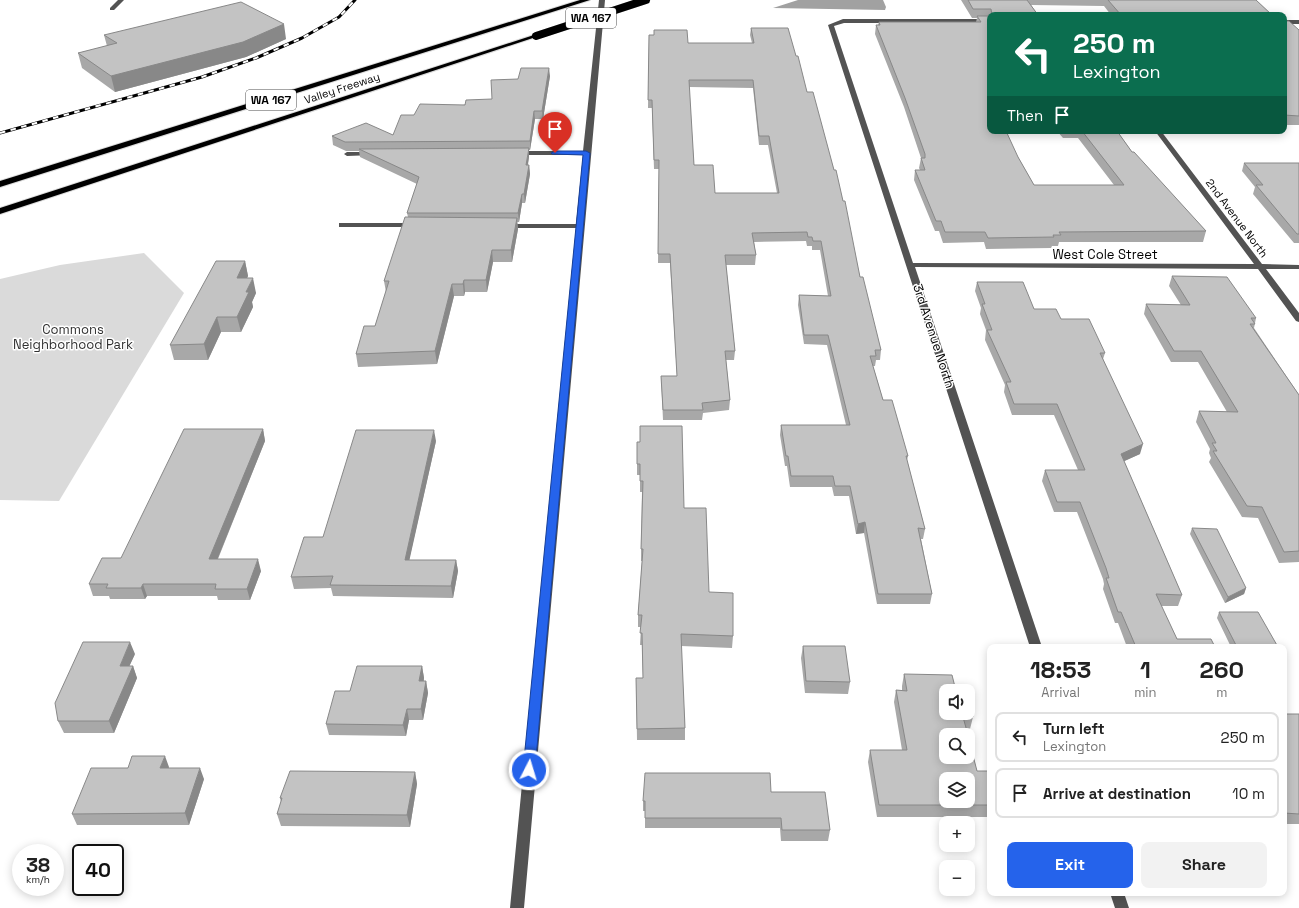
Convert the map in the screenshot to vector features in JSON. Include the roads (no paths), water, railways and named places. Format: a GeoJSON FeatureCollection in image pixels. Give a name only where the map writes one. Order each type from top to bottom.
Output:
{"type":"FeatureCollection","features":[{"type":"Feature","properties":{"kind":"highway","name":"Valley Freeway"},"geometry":{"type":"LineString","coordinates":[[0,184],[587,0]]}},
{"type":"Feature","properties":{"kind":"highway","name":"Valley Freeway"},"geometry":{"type":"LineString","coordinates":[[0,211],[646,0]]}},
{"type":"Feature","properties":{"kind":"street"},"geometry":{"type":"LineString","coordinates":[[112,9],[121,0]]}},
{"type":"Feature","properties":{"kind":"street"},"geometry":{"type":"LineString","coordinates":[[517,908],[586,153],[602,0]]}},
{"type":"Feature","properties":{"kind":"street","name":"3rd Avenue North"},"geometry":{"type":"LineString","coordinates":[[987,21],[843,21],[830,25],[1035,644]]}},
{"type":"Feature","properties":{"kind":"street"},"geometry":{"type":"LineString","coordinates":[[1287,22],[1299,22]]}},
{"type":"Feature","properties":{"kind":"street","name":"2nd Avenue North"},"geometry":{"type":"LineString","coordinates":[[1160,134],[1299,318]]}},
{"type":"Feature","properties":{"kind":"street"},"geometry":{"type":"LineString","coordinates":[[507,153],[586,153]]}},
{"type":"Feature","properties":{"kind":"street"},"geometry":{"type":"LineString","coordinates":[[347,154],[379,154]]}},
{"type":"Feature","properties":{"kind":"street"},"geometry":{"type":"LineString","coordinates":[[342,225],[421,226]]}},
{"type":"Feature","properties":{"kind":"street"},"geometry":{"type":"LineString","coordinates":[[492,226],[580,226]]}},
{"type":"Feature","properties":{"kind":"street","name":"West Cole Street"},"geometry":{"type":"LineString","coordinates":[[910,265],[1299,267]]}},
{"type":"Feature","properties":{"kind":"street"},"geometry":{"type":"LineString","coordinates":[[1118,896],[1122,908]]}},
{"type":"Feature","properties":{"kind":"railway"},"geometry":{"type":"LineString","coordinates":[[0,133],[202,77],[256,58],[302,38],[339,17],[355,0]]}},
{"type":"Feature","properties":{"kind":"park label","name":"Commons Neighborhood Park"},"geometry":{"type":"Point","coordinates":[73,336]}}]}
